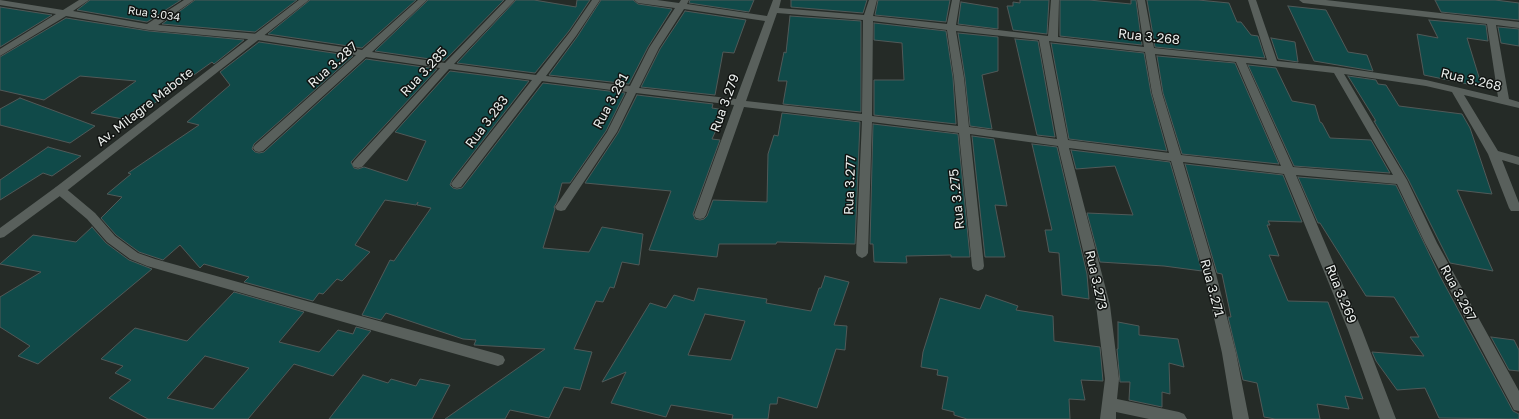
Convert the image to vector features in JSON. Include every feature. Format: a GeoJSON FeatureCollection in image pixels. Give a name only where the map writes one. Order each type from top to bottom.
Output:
{"type":"FeatureCollection","features":[{"type":"Feature","properties":{"kind":"street"},"geometry":{"type":"LineString","coordinates":[[0,53],[85,0]]}},
{"type":"Feature","properties":{"kind":"street"},"geometry":{"type":"LineString","coordinates":[[149,27],[190,0]]}},
{"type":"Feature","properties":{"kind":"street","name":"Av. Milagre Mabote"},"geometry":{"type":"LineString","coordinates":[[0,234],[60,190],[305,0]]}},
{"type":"Feature","properties":{"kind":"street","name":"Rua 3.287"},"geometry":{"type":"LineString","coordinates":[[259,148],[422,0]]}},
{"type":"Feature","properties":{"kind":"street","name":"Rua 3.285"},"geometry":{"type":"LineString","coordinates":[[358,164],[447,66],[511,0]]}},
{"type":"Feature","properties":{"kind":"street","name":"Rua 3.283"},"geometry":{"type":"LineString","coordinates":[[457,184],[573,34],[596,0]]}},
{"type":"Feature","properties":{"kind":"street","name":"Rua 3.268"},"geometry":{"type":"LineString","coordinates":[[638,0],[683,3],[772,14],[868,18],[1240,60],[1273,62],[1426,83],[1519,105]]}},
{"type":"Feature","properties":{"kind":"street","name":"Rua 3.279"},"geometry":{"type":"LineString","coordinates":[[700,216],[777,0]]}},
{"type":"Feature","properties":{"kind":"street","name":"Rua 3.277"},"geometry":{"type":"LineString","coordinates":[[862,253],[867,118],[868,18],[873,0]]}},
{"type":"Feature","properties":{"kind":"street","name":"Rua 3.275"},"geometry":{"type":"LineString","coordinates":[[956,0],[951,28],[958,78],[978,266]]}},
{"type":"Feature","properties":{"kind":"street","name":"Rua 3.273"},"geometry":{"type":"LineString","coordinates":[[1055,0],[1048,39],[1063,144],[1103,305],[1112,379],[1108,419]]}},
{"type":"Feature","properties":{"kind":"street","name":"Rua 3.271"},"geometry":{"type":"LineString","coordinates":[[1141,0],[1157,93],[1210,274],[1229,353],[1241,419]]}},
{"type":"Feature","properties":{"kind":"street"},"geometry":{"type":"LineString","coordinates":[[1252,0],[1273,62]]}},
{"type":"Feature","properties":{"kind":"street"},"geometry":{"type":"LineString","coordinates":[[1303,0],[1519,25]]}},
{"type":"Feature","properties":{"kind":"street"},"geometry":{"type":"LineString","coordinates":[[1406,0],[1412,12]]}},
{"type":"Feature","properties":{"kind":"street","name":"Rua 3.034"},"geometry":{"type":"LineString","coordinates":[[0,2],[149,27],[258,37],[447,66],[633,90],[963,130],[1176,158],[1289,171],[1400,180]]}},
{"type":"Feature","properties":{"kind":"street","name":"Rua 3.281"},"geometry":{"type":"LineString","coordinates":[[561,207],[612,132],[654,48],[683,3]]}},
{"type":"Feature","properties":{"kind":"street"},"geometry":{"type":"LineString","coordinates":[[1491,22],[1504,101]]}},
{"type":"Feature","properties":{"kind":"street","name":"Rua 3.269"},"geometry":{"type":"LineString","coordinates":[[1240,60],[1289,171],[1355,330],[1388,419]]}},
{"type":"Feature","properties":{"kind":"street","name":"Rua 3.267"},"geometry":{"type":"LineString","coordinates":[[1337,70],[1400,180],[1431,243],[1519,405]]}},
{"type":"Feature","properties":{"kind":"street"},"geometry":{"type":"LineString","coordinates":[[1454,89],[1494,154],[1515,208]]}},
{"type":"Feature","properties":{"kind":"street"},"geometry":{"type":"LineString","coordinates":[[1494,154],[1519,161]]}},
{"type":"Feature","properties":{"kind":"street"},"geometry":{"type":"LineString","coordinates":[[60,190],[91,216],[111,240],[134,256],[152,263],[498,360]]}},
{"type":"Feature","properties":{"kind":"street"},"geometry":{"type":"LineString","coordinates":[[1110,404],[1179,419]]}},
{"type":"Feature","properties":{"kind":"building"},"geometry":{"type":"Polygon","coordinates":[[[90,0],[181,0],[147,22],[77,10],[90,0]]]}},
{"type":"Feature","properties":{"kind":"building"},"geometry":{"type":"Polygon","coordinates":[[[195,0],[297,0],[255,32],[162,24],[195,0]]]}},
{"type":"Feature","properties":{"kind":"building"},"geometry":{"type":"Polygon","coordinates":[[[310,0],[416,0],[362,48],[268,34],[310,0]]]}},
{"type":"Feature","properties":{"kind":"building"},"geometry":{"type":"Polygon","coordinates":[[[428,0],[504,0],[444,61],[375,51],[428,0]]]}},
{"type":"Feature","properties":{"kind":"building"},"geometry":{"type":"Polygon","coordinates":[[[516,0],[534,0],[576,7],[577,0],[590,0],[569,31],[535,73],[457,63],[516,0]]]}},
{"type":"Feature","properties":{"kind":"building"},"geometry":{"type":"Polygon","coordinates":[[[601,0],[633,0],[638,4],[672,9],[648,47],[629,84],[549,75],[577,37],[601,0]]]}},
{"type":"Feature","properties":{"kind":"building"},"geometry":{"type":"Polygon","coordinates":[[[690,0],[754,0],[749,12],[689,3],[690,0]]]}},
{"type":"Feature","properties":{"kind":"building"},"geometry":{"type":"Polygon","coordinates":[[[791,0],[867,0],[863,13],[791,7],[791,0]]]}},
{"type":"Feature","properties":{"kind":"building"},"geometry":{"type":"Polygon","coordinates":[[[878,0],[950,0],[946,22],[875,15],[878,0]]]}},
{"type":"Feature","properties":{"kind":"building"},"geometry":{"type":"Polygon","coordinates":[[[1020,0],[1049,0],[1047,34],[1013,30],[1007,6],[1013,6],[1013,2],[1020,3],[1020,0]]]}},
{"type":"Feature","properties":{"kind":"building"},"geometry":{"type":"Polygon","coordinates":[[[1060,0],[1089,0],[1131,4],[1131,0],[1136,0],[1142,45],[1060,36],[1060,0]]]}},
{"type":"Feature","properties":{"kind":"building"},"geometry":{"type":"Polygon","coordinates":[[[1147,0],[1198,0],[1229,3],[1237,22],[1241,22],[1251,35],[1258,36],[1265,58],[1155,47],[1147,0]]]}},
{"type":"Feature","properties":{"kind":"building"},"geometry":{"type":"Polygon","coordinates":[[[1435,0],[1495,0],[1519,3],[1519,20],[1441,12],[1435,0]]]}},
{"type":"Feature","properties":{"kind":"building"},"geometry":{"type":"Polygon","coordinates":[[[961,2],[998,8],[998,29],[958,24],[961,2]]]}},
{"type":"Feature","properties":{"kind":"building"},"geometry":{"type":"Polygon","coordinates":[[[1288,6],[1326,10],[1348,52],[1367,55],[1373,71],[1314,61],[1288,6]]]}},
{"type":"Feature","properties":{"kind":"building"},"geometry":{"type":"Polygon","coordinates":[[[0,7],[52,15],[0,47],[0,7]]]}},
{"type":"Feature","properties":{"kind":"building"},"geometry":{"type":"Polygon","coordinates":[[[685,11],[746,20],[734,53],[723,52],[715,95],[641,87],[660,49],[685,11]]]}},
{"type":"Feature","properties":{"kind":"building"},"geometry":{"type":"Polygon","coordinates":[[[790,16],[861,21],[861,112],[783,104],[787,81],[778,81],[784,52],[786,53],[790,16]]]}},
{"type":"Feature","properties":{"kind":"building"},"geometry":{"type":"Polygon","coordinates":[[[66,18],[149,31],[244,40],[214,64],[212,62],[152,105],[144,104],[123,119],[91,113],[136,81],[80,76],[44,100],[0,90],[0,57],[66,18]]]}},
{"type":"Feature","properties":{"kind":"building"},"geometry":{"type":"Polygon","coordinates":[[[1429,20],[1486,25],[1488,41],[1467,38],[1482,87],[1424,75],[1417,34],[1438,38],[1429,20]]]}},
{"type":"Feature","properties":{"kind":"building"},"geometry":{"type":"Polygon","coordinates":[[[874,23],[946,31],[953,78],[956,124],[874,115],[874,80],[904,80],[902,43],[874,40],[874,23]]]}},
{"type":"Feature","properties":{"kind":"building"},"geometry":{"type":"Polygon","coordinates":[[[1498,27],[1519,29],[1519,46],[1501,43],[1498,27]]]}},
{"type":"Feature","properties":{"kind":"building"},"geometry":{"type":"Polygon","coordinates":[[[958,33],[998,37],[998,71],[982,75],[992,129],[970,126],[958,33]]]}},
{"type":"Feature","properties":{"kind":"building"},"geometry":{"type":"Polygon","coordinates":[[[1271,38],[1295,42],[1298,62],[1278,59],[1271,38]]]}},
{"type":"Feature","properties":{"kind":"building"},"geometry":{"type":"Polygon","coordinates":[[[1015,39],[1038,41],[1055,137],[1037,135],[1015,39]]]}},
{"type":"Feature","properties":{"kind":"building"},"geometry":{"type":"Polygon","coordinates":[[[259,42],[353,56],[254,144],[252,149],[259,153],[264,152],[366,59],[437,69],[351,162],[354,168],[358,169],[364,167],[407,181],[426,141],[395,132],[450,71],[529,81],[452,180],[450,185],[457,189],[462,188],[543,83],[625,93],[606,131],[570,183],[562,183],[543,248],[589,252],[602,227],[643,234],[639,265],[622,262],[614,288],[610,287],[603,302],[596,301],[574,349],[592,352],[580,390],[564,387],[549,418],[510,410],[505,419],[445,419],[545,349],[474,345],[476,340],[463,339],[386,313],[381,320],[362,315],[390,260],[394,261],[431,208],[417,205],[418,202],[416,205],[385,200],[355,245],[370,252],[342,281],[337,279],[323,294],[319,293],[313,301],[244,282],[249,277],[204,264],[200,268],[180,245],[163,260],[139,252],[116,235],[101,218],[122,197],[107,194],[131,174],[128,173],[199,125],[187,122],[230,85],[220,72],[259,42]]]}},
{"type":"Feature","properties":{"kind":"building"},"geometry":{"type":"Polygon","coordinates":[[[1051,43],[1144,53],[1151,93],[1167,151],[1069,139],[1051,43]]]}},
{"type":"Feature","properties":{"kind":"building"},"geometry":{"type":"Polygon","coordinates":[[[1157,56],[1235,63],[1279,164],[1182,154],[1163,93],[1157,56]]]}},
{"type":"Feature","properties":{"kind":"building"},"geometry":{"type":"Polygon","coordinates":[[[1248,65],[1276,68],[1292,101],[1315,105],[1320,122],[1330,138],[1371,140],[1390,173],[1294,166],[1248,65]]]}},
{"type":"Feature","properties":{"kind":"building"},"geometry":{"type":"Polygon","coordinates":[[[1348,76],[1376,80],[1378,84],[1386,85],[1399,106],[1462,114],[1470,128],[1492,194],[1457,190],[1493,271],[1450,263],[1408,179],[1374,121],[1376,121],[1348,76]]]}},
{"type":"Feature","properties":{"kind":"building"},"geometry":{"type":"Polygon","coordinates":[[[637,95],[713,104],[712,108],[725,110],[712,139],[720,140],[693,214],[695,219],[700,220],[707,216],[713,200],[767,202],[768,154],[774,135],[778,136],[782,113],[860,122],[855,244],[777,242],[776,244],[719,244],[717,257],[649,250],[671,191],[585,183],[618,133],[637,95]]]}},
{"type":"Feature","properties":{"kind":"building"},"geometry":{"type":"Polygon","coordinates":[[[20,98],[95,126],[70,143],[0,125],[0,109],[20,98]]]}},
{"type":"Feature","properties":{"kind":"building"},"geometry":{"type":"Polygon","coordinates":[[[873,124],[958,134],[970,257],[951,257],[951,255],[906,256],[907,263],[874,262],[873,244],[870,244],[873,124]]]}},
{"type":"Feature","properties":{"kind":"building"},"geometry":{"type":"Polygon","coordinates":[[[972,136],[994,139],[1007,206],[995,205],[1005,257],[985,257],[972,136]]]}},
{"type":"Feature","properties":{"kind":"building"},"geometry":{"type":"Polygon","coordinates":[[[1032,144],[1057,147],[1087,274],[1089,299],[1062,295],[1059,253],[1049,252],[1045,230],[1052,230],[1032,144]]]}},
{"type":"Feature","properties":{"kind":"building"},"geometry":{"type":"Polygon","coordinates":[[[48,147],[81,156],[52,176],[43,173],[0,200],[0,180],[48,147]]]}},
{"type":"Feature","properties":{"kind":"building"},"geometry":{"type":"Polygon","coordinates":[[[1071,150],[1170,162],[1202,271],[1164,266],[1100,262],[1087,213],[1133,215],[1115,166],[1076,169],[1071,150]]]}},
{"type":"Feature","properties":{"kind":"building"},"geometry":{"type":"Polygon","coordinates":[[[1185,164],[1283,175],[1302,222],[1268,221],[1270,225],[1267,225],[1279,256],[1269,255],[1288,301],[1328,302],[1363,399],[1345,396],[1349,409],[1317,404],[1320,419],[1275,419],[1264,417],[1257,383],[1243,380],[1228,317],[1231,317],[1222,274],[1217,273],[1185,164]]]}},
{"type":"Feature","properties":{"kind":"building"},"geometry":{"type":"Polygon","coordinates":[[[1298,177],[1396,185],[1440,276],[1513,411],[1519,414],[1519,419],[1439,418],[1425,388],[1397,390],[1376,361],[1372,352],[1424,356],[1410,337],[1419,337],[1394,297],[1366,296],[1320,223],[1318,223],[1298,177]]]}},
{"type":"Feature","properties":{"kind":"building"},"geometry":{"type":"Polygon","coordinates":[[[92,227],[106,243],[129,260],[152,269],[38,364],[18,356],[30,346],[0,327],[0,297],[41,272],[0,264],[33,235],[76,242],[92,227]]]}},
{"type":"Feature","properties":{"kind":"building"},"geometry":{"type":"Polygon","coordinates":[[[825,276],[849,282],[834,325],[847,326],[845,350],[836,349],[817,408],[778,397],[777,404],[770,404],[768,419],[732,419],[733,415],[671,405],[666,417],[611,403],[626,372],[602,382],[650,303],[666,308],[674,295],[694,301],[698,288],[767,299],[766,303],[811,311],[819,288],[821,288],[825,276]],[[705,314],[688,355],[731,360],[745,321],[705,314]]]}},
{"type":"Feature","properties":{"kind":"building"},"geometry":{"type":"Polygon","coordinates":[[[234,292],[304,312],[279,342],[319,352],[338,330],[353,334],[356,327],[371,331],[333,376],[294,364],[248,419],[148,419],[109,398],[131,380],[115,373],[123,366],[101,359],[135,328],[187,341],[234,292]],[[205,356],[167,398],[213,409],[249,368],[205,356]]]}},
{"type":"Feature","properties":{"kind":"building"},"geometry":{"type":"Polygon","coordinates":[[[986,295],[1018,306],[1016,310],[1053,316],[1054,341],[1100,347],[1103,381],[1081,380],[1085,400],[1069,399],[1070,419],[967,419],[954,415],[954,412],[942,409],[948,377],[937,375],[938,370],[921,367],[923,352],[940,298],[980,309],[986,295]]]}},
{"type":"Feature","properties":{"kind":"building"},"geometry":{"type":"Polygon","coordinates":[[[1118,322],[1139,326],[1139,335],[1178,339],[1184,367],[1169,363],[1170,394],[1162,392],[1162,407],[1129,400],[1130,382],[1120,382],[1117,349],[1118,322]]]}},
{"type":"Feature","properties":{"kind":"building"},"geometry":{"type":"Polygon","coordinates":[[[1491,337],[1514,340],[1519,350],[1519,371],[1509,370],[1491,337]]]}},
{"type":"Feature","properties":{"kind":"building"},"geometry":{"type":"Polygon","coordinates":[[[363,375],[388,383],[391,379],[416,386],[420,379],[450,385],[432,419],[329,419],[363,375]]]}}]}
